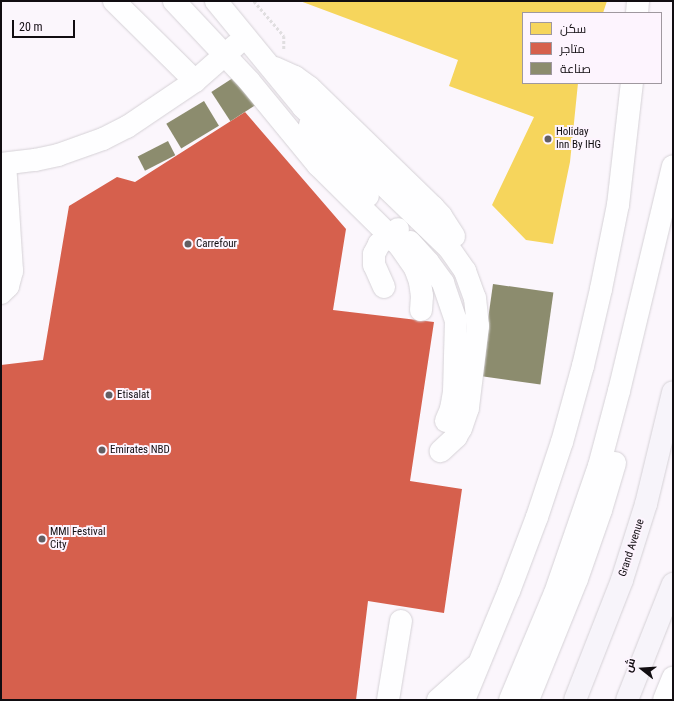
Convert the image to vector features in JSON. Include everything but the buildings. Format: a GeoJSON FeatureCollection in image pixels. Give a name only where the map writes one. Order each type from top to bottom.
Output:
{"type":"FeatureCollection","features":[{"type":"Feature","properties":{"kind":"main road","name":"Grand Avenue"},"geometry":{"type":"LineString","coordinates":[[575,700],[622,580],[646,504],[673,392]]}},
{"type":"Feature","properties":{"kind":"main road"},"geometry":{"type":"LineString","coordinates":[[627,700],[673,584]]}},
{"type":"Feature","properties":{"kind":"lane"},"geometry":{"type":"LineString","coordinates":[[114,1],[195,81]]}},
{"type":"Feature","properties":{"kind":"lane"},"geometry":{"type":"LineString","coordinates":[[174,1],[249,81],[318,165],[394,232],[436,272],[448,295],[456,320],[454,392],[451,408],[446,421]]}},
{"type":"Feature","properties":{"kind":"lane"},"geometry":{"type":"LineString","coordinates":[[216,1],[304,107],[449,248],[458,259],[472,284],[478,312],[478,326],[468,408],[456,437],[441,451]]}},
{"type":"Feature","properties":{"kind":"lane"},"geometry":{"type":"LineString","coordinates":[[637,12],[638,1]]}},
{"type":"Feature","properties":{"kind":"lane"},"geometry":{"type":"LineString","coordinates":[[1,293],[8,286],[12,271],[3,164],[35,160],[58,155],[103,139],[151,112],[195,81],[245,37]]}},
{"type":"Feature","properties":{"kind":"lane"},"geometry":{"type":"LineString","coordinates":[[269,66],[295,77],[309,87],[433,207],[441,216],[454,236]]}},
{"type":"Feature","properties":{"kind":"lane"},"geometry":{"type":"LineString","coordinates":[[464,700],[509,591],[537,517],[562,442],[583,366],[601,289],[618,205],[632,84]]}},
{"type":"Feature","properties":{"kind":"lane"},"geometry":{"type":"LineString","coordinates":[[304,107],[312,130],[326,150],[394,232],[415,268],[422,296],[421,310]]}},
{"type":"Feature","properties":{"kind":"lane"},"geometry":{"type":"LineString","coordinates":[[510,700],[555,593],[599,466],[619,391],[673,166]]}},
{"type":"Feature","properties":{"kind":"lane"},"geometry":{"type":"LineString","coordinates":[[528,700],[577,579],[601,510],[622,440],[638,369],[673,178]]}},
{"type":"Feature","properties":{"kind":"lane"},"geometry":{"type":"LineString","coordinates":[[384,287],[374,265],[373,259],[379,244],[394,232]]}},
{"type":"Feature","properties":{"kind":"lane"},"geometry":{"type":"LineString","coordinates":[[388,700],[401,622]]}},
{"type":"Feature","properties":{"kind":"lane"},"geometry":{"type":"LineString","coordinates":[[438,700],[478,663]]}},
{"type":"Feature","properties":{"kind":"lane"},"geometry":{"type":"LineString","coordinates":[[664,700],[673,678]]}},
{"type":"Feature","properties":{"kind":"place","name":"Holiday Inn By IHG"},"geometry":{"type":"Point","coordinates":[548,139]}},
{"type":"Feature","properties":{"kind":"place","name":"Carrefour"},"geometry":{"type":"Point","coordinates":[188,244]}},
{"type":"Feature","properties":{"kind":"place","name":"Etisalat"},"geometry":{"type":"Point","coordinates":[109,395]}},
{"type":"Feature","properties":{"kind":"place","name":"Emirates NBD"},"geometry":{"type":"Point","coordinates":[102,450]}},
{"type":"Feature","properties":{"kind":"place","name":"MMI Festival City"},"geometry":{"type":"Point","coordinates":[42,539]}}]}
